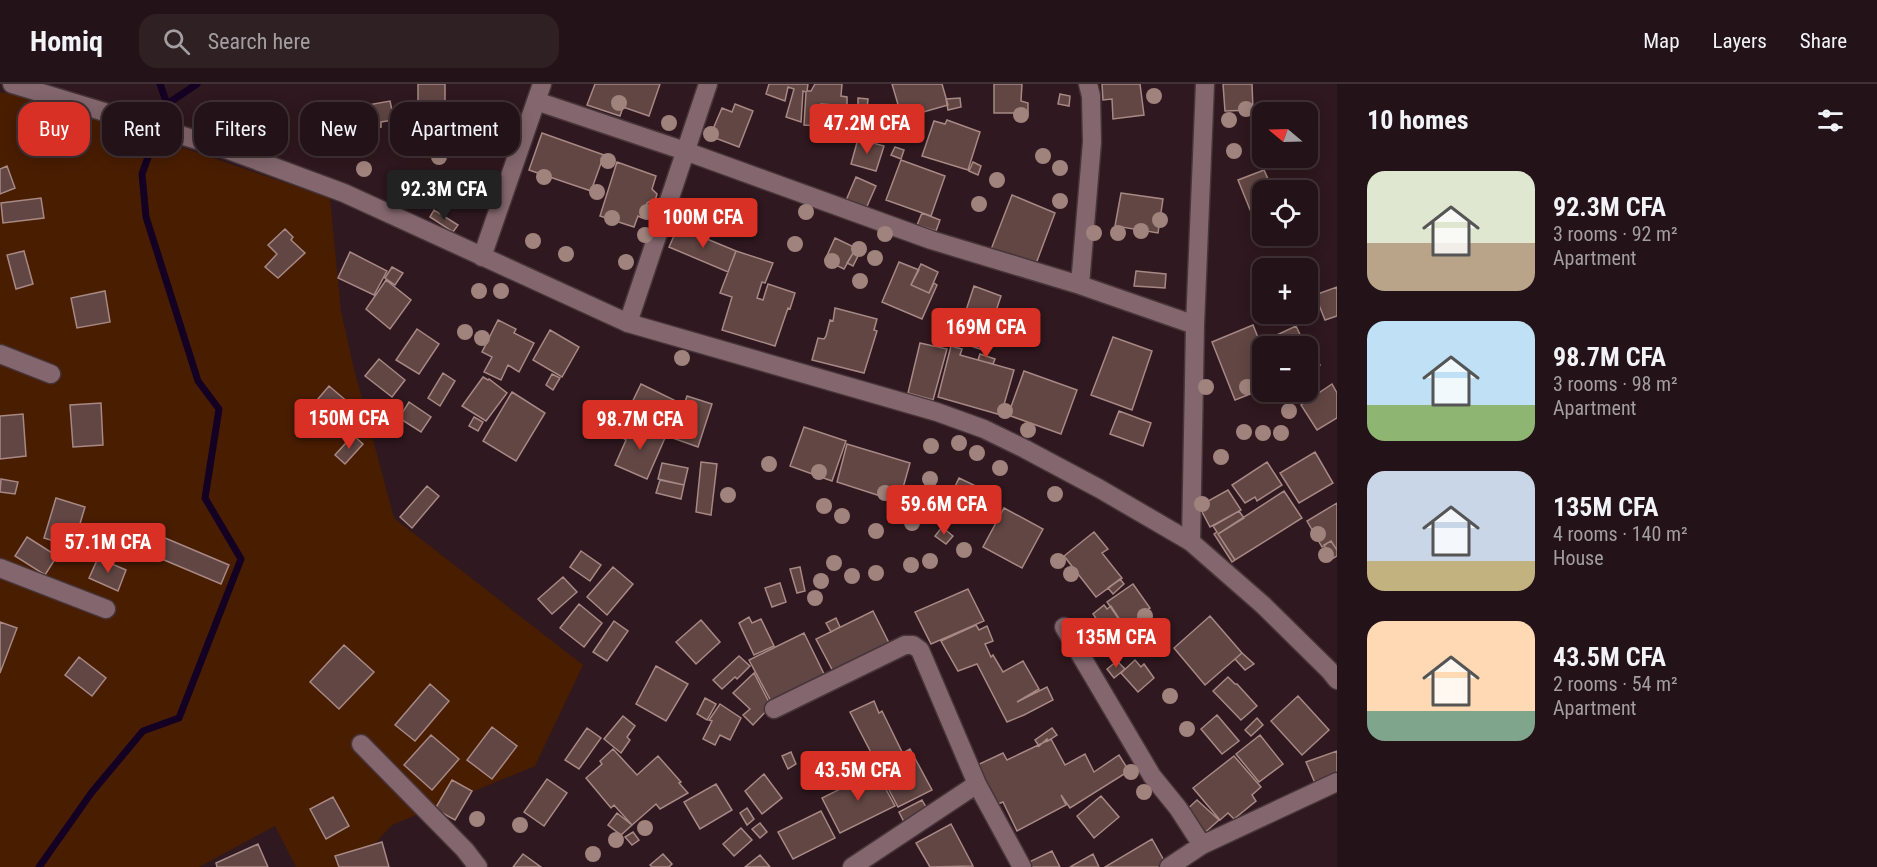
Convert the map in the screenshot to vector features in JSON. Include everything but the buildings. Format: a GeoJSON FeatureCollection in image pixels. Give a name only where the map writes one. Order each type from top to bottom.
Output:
{"type":"FeatureCollection","features":[{"type":"Feature","properties":{"kind":"street"},"geometry":{"type":"LineString","coordinates":[[12,84],[170,131],[269,164],[344,193],[628,323],[937,412],[984,429],[1025,448],[1191,542],[1263,605],[1337,680]]}},
{"type":"Feature","properties":{"kind":"street"},"geometry":{"type":"LineString","coordinates":[[628,323],[708,84]]}},
{"type":"Feature","properties":{"kind":"street"},"geometry":{"type":"LineString","coordinates":[[1080,285],[1092,142],[1091,96],[1088,84]]}},
{"type":"Feature","properties":{"kind":"street"},"geometry":{"type":"LineString","coordinates":[[1191,542],[1194,325],[1205,84]]}},
{"type":"Feature","properties":{"kind":"street"},"geometry":{"type":"LineString","coordinates":[[482,257],[539,93],[685,151],[931,240],[1080,285],[1194,325]]}},
{"type":"Feature","properties":{"kind":"street"},"geometry":{"type":"LineString","coordinates":[[0,354],[51,374]]}},
{"type":"Feature","properties":{"kind":"street"},"geometry":{"type":"LineString","coordinates":[[0,568],[106,609]]}},
{"type":"Feature","properties":{"kind":"street"},"geometry":{"type":"LineString","coordinates":[[1064,627],[1152,776],[1178,808],[1202,845]]}},
{"type":"Feature","properties":{"kind":"street"},"geometry":{"type":"LineString","coordinates":[[774,709],[905,645],[914,645],[920,650],[977,784],[1022,867]]}},
{"type":"Feature","properties":{"kind":"street"},"geometry":{"type":"LineString","coordinates":[[361,744],[465,850],[478,867]]}},
{"type":"Feature","properties":{"kind":"street"},"geometry":{"type":"LineString","coordinates":[[1169,867],[1202,845],[1337,782]]}},
{"type":"Feature","properties":{"kind":"street"},"geometry":{"type":"LineString","coordinates":[[852,867],[977,784]]}},
{"type":"Feature","properties":{"kind":"shaded area"},"geometry":{"type":"Polygon","coordinates":[[[0,92],[45,102],[18,102],[18,156],[90,156],[90,116],[102,120],[102,156],[182,156],[182,147],[194,152],[194,156],[207,156],[330,198],[341,311],[394,518],[583,665],[535,766],[392,825],[353,867],[296,867],[275,826],[199,867],[0,867],[0,92]]]}},
{"type":"Feature","properties":{"kind":"waterway"},"geometry":{"type":"LineString","coordinates":[[160,84],[166,102]]}},
{"type":"Feature","properties":{"kind":"waterway"},"geometry":{"type":"LineString","coordinates":[[39,867],[92,792],[143,731],[179,718],[241,559],[205,498],[219,409],[198,381],[146,217],[142,174],[167,104],[197,84]]}}]}
